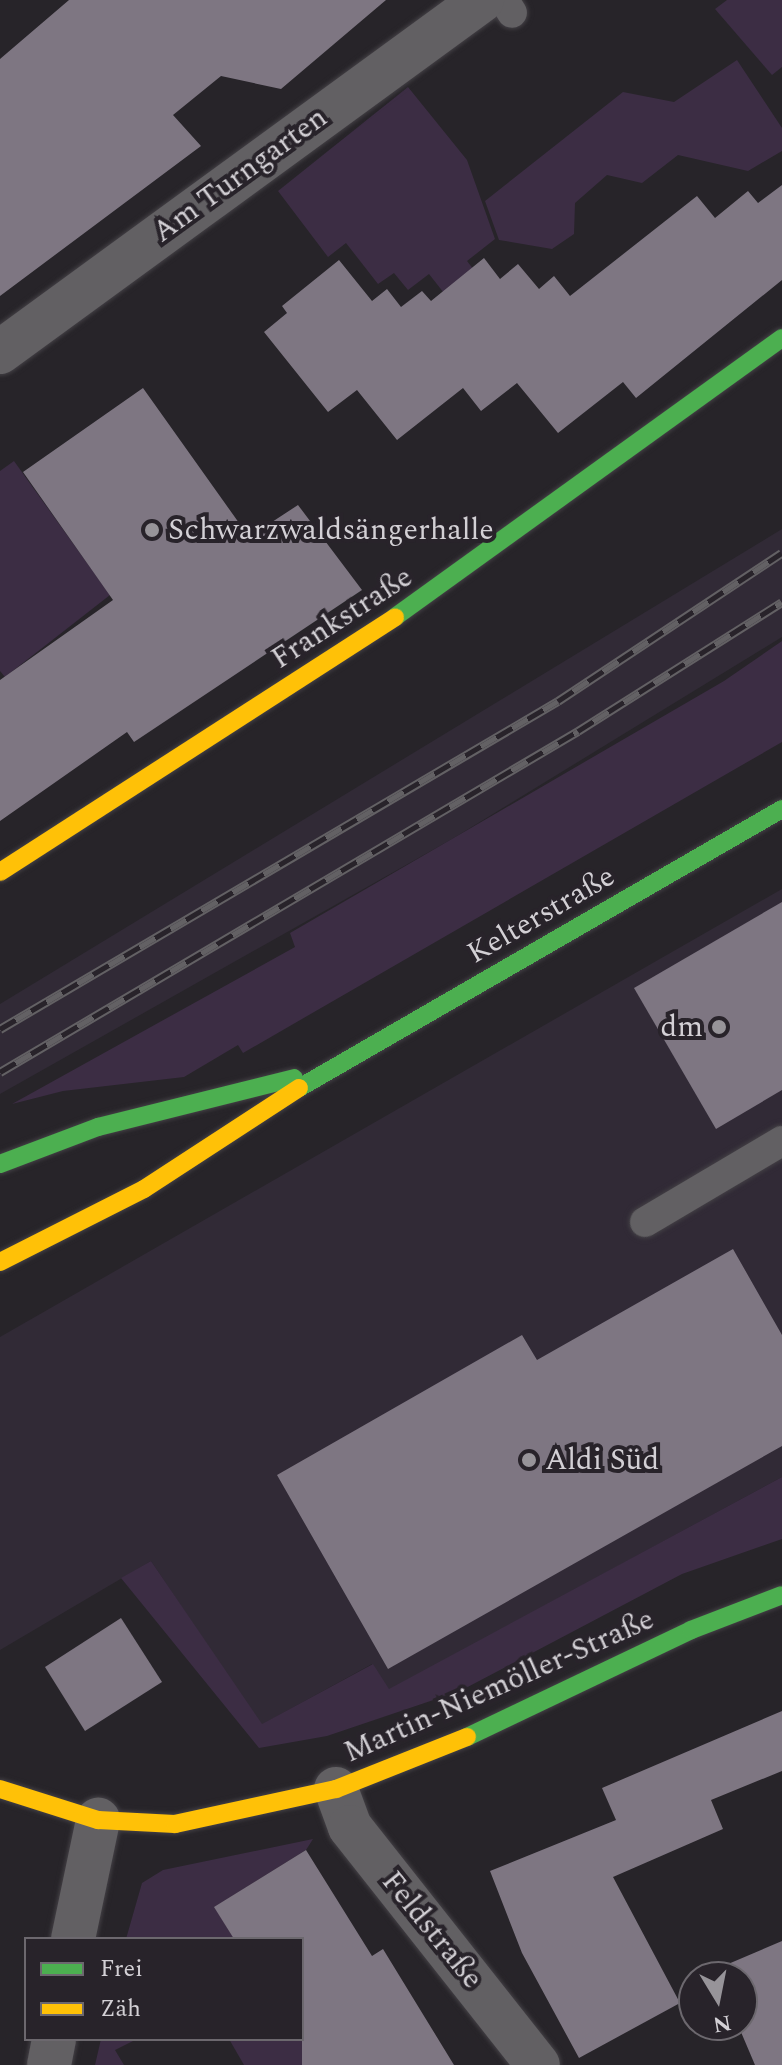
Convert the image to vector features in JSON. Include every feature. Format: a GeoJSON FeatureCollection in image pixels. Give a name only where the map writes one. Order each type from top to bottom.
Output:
{"type":"FeatureCollection","features":[{"type":"Feature","properties":{"kind":"main road","name":"Frankstraße"},"geometry":{"type":"LineString","coordinates":[[0,872],[458,590],[647,451],[782,338]]}},
{"type":"Feature","properties":{"kind":"main road","name":"Kelterstraße"},"geometry":{"type":"LineString","coordinates":[[0,1262],[144,1189],[327,1070],[782,809]]}},
{"type":"Feature","properties":{"kind":"main road","name":"Kelterstraße"},"geometry":{"type":"LineString","coordinates":[[0,1164],[98,1127],[327,1070]]}},
{"type":"Feature","properties":{"kind":"main road","name":"Martin-Niemöller-Straße"},"geometry":{"type":"LineString","coordinates":[[0,1789],[98,1820],[175,1824],[336,1789],[417,1760],[691,1630],[782,1595]]}},
{"type":"Feature","properties":{"kind":"street","name":"Am Turngarten"},"geometry":{"type":"LineString","coordinates":[[0,352],[499,4]]}},
{"type":"Feature","properties":{"kind":"street","name":"Feldstraße"},"geometry":{"type":"LineString","coordinates":[[336,1789],[350,1827],[538,2065]]}},
{"type":"Feature","properties":{"kind":"street"},"geometry":{"type":"LineString","coordinates":[[73,1937],[98,1820]]}},
{"type":"Feature","properties":{"kind":"street"},"geometry":{"type":"LineString","coordinates":[[49,2065],[54,2041]]}},
{"type":"Feature","properties":{"kind":"lane"},"geometry":{"type":"LineString","coordinates":[[645,1222],[782,1141]]}},
{"type":"Feature","properties":{"kind":"shaded area"},"geometry":{"type":"Polygon","coordinates":[[[727,0],[782,0],[782,67],[772,75],[715,9],[727,0]]]}},
{"type":"Feature","properties":{"kind":"shaded area"},"geometry":{"type":"Polygon","coordinates":[[[737,60],[782,128],[782,151],[748,171],[678,155],[642,183],[607,175],[575,203],[574,234],[552,249],[499,240],[485,201],[623,92],[674,102],[737,60]]]}},
{"type":"Feature","properties":{"kind":"shaded area"},"geometry":{"type":"Polygon","coordinates":[[[408,87],[467,160],[495,239],[467,261],[481,279],[451,302],[429,274],[408,290],[394,273],[378,284],[346,243],[328,257],[278,191],[408,87]]]}},
{"type":"Feature","properties":{"kind":"shaded area"},"geometry":{"type":"Polygon","coordinates":[[[14,461],[110,595],[5,677],[0,671],[0,471],[14,461]]]}},
{"type":"Feature","properties":{"kind":"shaded area"},"geometry":{"type":"Polygon","coordinates":[[[782,529],[782,637],[452,839],[0,1094],[0,1004],[782,529]]]}},
{"type":"Feature","properties":{"kind":"shaded area"},"geometry":{"type":"Polygon","coordinates":[[[782,641],[782,742],[243,1053],[238,1045],[184,1077],[63,1091],[12,1104],[295,947],[290,933],[724,681],[782,641]]]}},
{"type":"Feature","properties":{"kind":"shaded area"},"geometry":{"type":"Polygon","coordinates":[[[782,889],[782,1477],[389,1690],[372,1664],[261,1725],[151,1561],[0,1650],[0,1337],[782,889]]]}},
{"type":"Feature","properties":{"kind":"shaded area"},"geometry":{"type":"Polygon","coordinates":[[[782,1477],[782,1539],[682,1574],[460,1691],[327,1736],[259,1748],[121,1578],[151,1561],[262,1724],[373,1664],[389,1689],[782,1477]]]}},
{"type":"Feature","properties":{"kind":"shaded area"},"geometry":{"type":"Polygon","coordinates":[[[313,1839],[306,1850],[215,1907],[233,1937],[127,1937],[142,1883],[163,1870],[313,1839]]]}},
{"type":"Feature","properties":{"kind":"shaded area"},"geometry":{"type":"Polygon","coordinates":[[[101,2041],[133,2041],[115,2050],[124,2065],[95,2065],[101,2041]]]}},
{"type":"Feature","properties":{"kind":"shaded area"},"geometry":{"type":"Polygon","coordinates":[[[230,2041],[304,2041],[328,2065],[244,2065],[230,2041]]]}},
{"type":"Feature","properties":{"kind":"building"},"geometry":{"type":"Polygon","coordinates":[[[69,0],[386,0],[281,89],[221,76],[173,115],[201,146],[0,296],[0,59],[69,0]]]}},
{"type":"Feature","properties":{"kind":"building"},"geometry":{"type":"Polygon","coordinates":[[[782,185],[782,280],[636,398],[623,382],[558,433],[517,383],[481,411],[463,388],[397,440],[357,390],[328,412],[264,332],[287,313],[282,306],[339,260],[372,301],[387,289],[401,307],[422,291],[431,301],[484,258],[500,279],[518,264],[539,289],[554,276],[570,296],[697,196],[715,218],[748,191],[758,203],[782,185]]]}},
{"type":"Feature","properties":{"kind":"building"},"geometry":{"type":"Polygon","coordinates":[[[143,388],[249,537],[298,505],[362,590],[134,742],[127,732],[0,821],[0,680],[113,600],[23,472],[143,388]]]}},
{"type":"Feature","properties":{"kind":"building","name":"dm"},"geometry":{"type":"Polygon","coordinates":[[[782,902],[782,1090],[716,1129],[634,988],[782,902]]]}},
{"type":"Feature","properties":{"kind":"building","name":"Aldi Süd"},"geometry":{"type":"Polygon","coordinates":[[[733,1249],[782,1335],[782,1446],[388,1669],[277,1475],[522,1335],[537,1360],[733,1249]]]}},
{"type":"Feature","properties":{"kind":"building"},"geometry":{"type":"Polygon","coordinates":[[[121,1618],[162,1682],[85,1731],[45,1667],[121,1618]]]}},
{"type":"Feature","properties":{"kind":"building"},"geometry":{"type":"Polygon","coordinates":[[[782,1711],[782,1771],[711,1800],[723,1829],[613,1877],[678,2004],[579,2058],[522,1953],[490,1871],[616,1820],[602,1788],[782,1711]]]}},
{"type":"Feature","properties":{"kind":"building"},"geometry":{"type":"Polygon","coordinates":[[[306,1850],[372,1956],[383,1949],[454,2065],[302,2065],[304,1937],[233,1937],[214,1907],[306,1850]]]}},
{"type":"Feature","properties":{"kind":"building"},"geometry":{"type":"Polygon","coordinates":[[[782,1941],[782,2065],[755,2065],[745,2041],[758,2041],[758,1961],[735,1961],[782,1941]]]}},
{"type":"Feature","properties":{"kind":"railway"},"geometry":{"type":"LineString","coordinates":[[0,1029],[558,701],[782,553]]}},
{"type":"Feature","properties":{"kind":"railway"},"geometry":{"type":"LineString","coordinates":[[0,1072],[578,731],[782,602]]}},
{"type":"Feature","properties":{"kind":"traffic: fast"},"geometry":{"type":"LineString","coordinates":[[395,617],[782,338]]}},
{"type":"Feature","properties":{"kind":"traffic: fast"},"geometry":{"type":"LineString","coordinates":[[299,1088],[782,809]]}},
{"type":"Feature","properties":{"kind":"traffic: fast"},"geometry":{"type":"LineString","coordinates":[[0,1164],[98,1127],[294,1078]]}},
{"type":"Feature","properties":{"kind":"traffic: fast"},"geometry":{"type":"LineString","coordinates":[[467,1737],[691,1630],[782,1595]]}},
{"type":"Feature","properties":{"kind":"traffic: slow"},"geometry":{"type":"LineString","coordinates":[[0,872],[395,617]]}},
{"type":"Feature","properties":{"kind":"traffic: slow"},"geometry":{"type":"LineString","coordinates":[[0,1262],[144,1189],[299,1088]]}},
{"type":"Feature","properties":{"kind":"traffic: slow"},"geometry":{"type":"LineString","coordinates":[[0,1789],[98,1820],[175,1824],[336,1789],[467,1737]]}},
{"type":"Feature","properties":{"kind":"place","name":"Schwarzwaldsängerhalle"},"geometry":{"type":"Point","coordinates":[152,530]}},
{"type":"Feature","properties":{"kind":"place","name":"dm"},"geometry":{"type":"Point","coordinates":[719,1027]}},
{"type":"Feature","properties":{"kind":"place","name":"Aldi Süd"},"geometry":{"type":"Point","coordinates":[529,1460]}}]}
